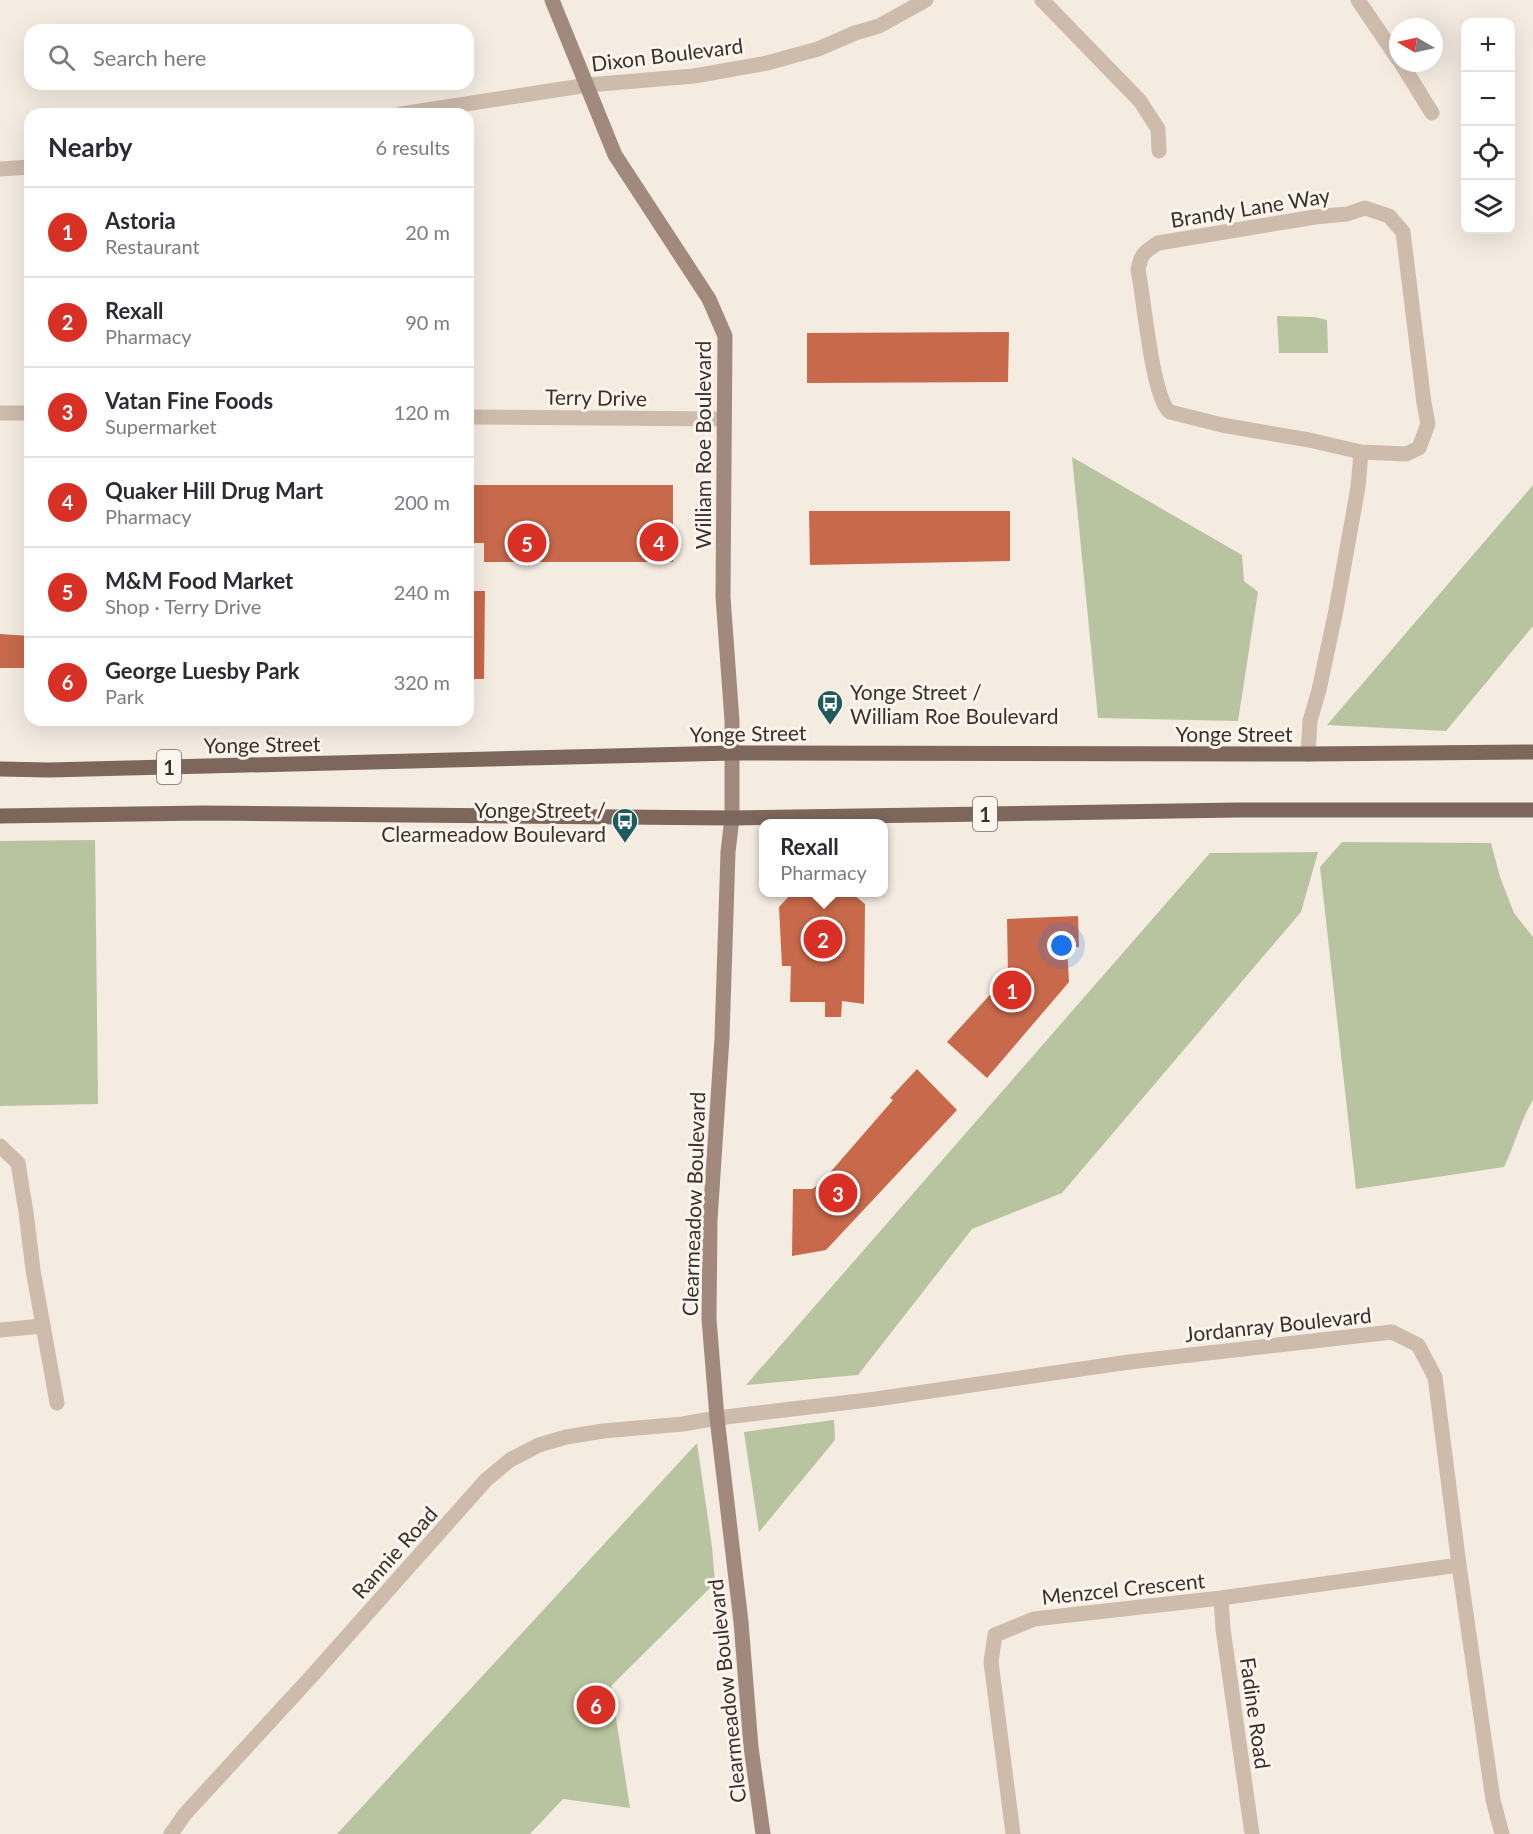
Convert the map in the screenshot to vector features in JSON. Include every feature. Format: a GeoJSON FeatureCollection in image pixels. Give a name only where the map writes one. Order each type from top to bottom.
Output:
{"type":"FeatureCollection","features":[{"type":"Feature","properties":{"kind":"main road","name":"Yonge Street"},"geometry":{"type":"LineString","coordinates":[[0,769],[130,768],[732,753],[1533,752]]}},
{"type":"Feature","properties":{"kind":"main road","name":"1"},"geometry":{"type":"LineString","coordinates":[[0,816],[216,813],[732,818],[1238,810],[1533,810]]}},
{"type":"Feature","properties":{"kind":"street","name":"William Roe Boulevard"},"geometry":{"type":"LineString","coordinates":[[552,0],[615,155],[709,299],[725,336],[723,597],[732,721],[732,753]]}},
{"type":"Feature","properties":{"kind":"street","name":"Dixon Boulevard"},"geometry":{"type":"LineString","coordinates":[[440,108],[588,85],[694,76],[767,63],[818,49],[855,33],[879,26],[926,0]]}},
{"type":"Feature","properties":{"kind":"street"},"geometry":{"type":"LineString","coordinates":[[1042,0],[1140,101],[1158,129],[1159,151]]}},
{"type":"Feature","properties":{"kind":"street"},"geometry":{"type":"LineString","coordinates":[[1358,0],[1389,46]]}},
{"type":"Feature","properties":{"kind":"street"},"geometry":{"type":"LineString","coordinates":[[1407,72],[1432,113]]}},
{"type":"Feature","properties":{"kind":"street"},"geometry":{"type":"LineString","coordinates":[[0,169],[24,167]]}},
{"type":"Feature","properties":{"kind":"street","name":"Brandy Lane Way"},"geometry":{"type":"LineString","coordinates":[[1365,208],[1389,216],[1403,232],[1428,424],[1419,447],[1406,454],[1361,452],[1222,425],[1170,412],[1165,408],[1156,384],[1138,270],[1144,252],[1158,243],[1347,214],[1365,208]]}},
{"type":"Feature","properties":{"kind":"street"},"geometry":{"type":"LineString","coordinates":[[0,413],[24,413]]}},
{"type":"Feature","properties":{"kind":"street","name":"Terry Drive"},"geometry":{"type":"LineString","coordinates":[[474,417],[724,419]]}},
{"type":"Feature","properties":{"kind":"street"},"geometry":{"type":"LineString","coordinates":[[1308,754],[1310,721],[1336,610],[1358,487],[1361,452]]}},
{"type":"Feature","properties":{"kind":"street","name":"Clearmeadow Boulevard"},"geometry":{"type":"LineString","coordinates":[[732,753],[732,818],[728,852],[722,1038],[710,1220],[709,1319],[717,1418],[741,1622],[751,1748],[763,1834]]}},
{"type":"Feature","properties":{"kind":"street"},"geometry":{"type":"LineString","coordinates":[[0,1146],[18,1163],[42,1326],[57,1403]]}},
{"type":"Feature","properties":{"kind":"street"},"geometry":{"type":"LineString","coordinates":[[0,1330],[42,1326]]}},
{"type":"Feature","properties":{"kind":"street","name":"Jordanray Boulevard"},"geometry":{"type":"LineString","coordinates":[[717,1418],[876,1399],[1129,1362],[1392,1332],[1418,1345],[1435,1377],[1493,1800],[1502,1834]]}},
{"type":"Feature","properties":{"kind":"street","name":"Rannie Road"},"geometry":{"type":"LineString","coordinates":[[171,1834],[185,1814],[310,1678],[486,1480],[510,1460],[539,1445],[566,1437],[717,1418]]}},
{"type":"Feature","properties":{"kind":"street","name":"Menzcel Crescent"},"geometry":{"type":"LineString","coordinates":[[1013,1834],[991,1662],[995,1635],[1034,1619],[1221,1598],[1459,1565]]}},
{"type":"Feature","properties":{"kind":"street","name":"Fadine Road"},"geometry":{"type":"LineString","coordinates":[[1221,1598],[1223,1629],[1252,1834]]}},
{"type":"Feature","properties":{"kind":"green space"},"geometry":{"type":"Polygon","coordinates":[[[1277,316],[1314,317],[1327,320],[1328,353],[1279,353],[1277,316]]]}},
{"type":"Feature","properties":{"kind":"green space"},"geometry":{"type":"Polygon","coordinates":[[[1072,457],[1242,555],[1244,581],[1258,592],[1238,721],[1098,718],[1072,457]]]}},
{"type":"Feature","properties":{"kind":"green space"},"geometry":{"type":"Polygon","coordinates":[[[1533,485],[1533,626],[1446,731],[1327,725],[1533,485]]]}},
{"type":"Feature","properties":{"kind":"green space"},"geometry":{"type":"Polygon","coordinates":[[[95,840],[98,1104],[0,1106],[0,841],[95,840]]]}},
{"type":"Feature","properties":{"kind":"green space"},"geometry":{"type":"Polygon","coordinates":[[[1342,842],[1491,843],[1500,877],[1514,913],[1533,937],[1533,1100],[1504,1167],[1356,1189],[1320,867],[1342,842]]]}},
{"type":"Feature","properties":{"kind":"green space"},"geometry":{"type":"Polygon","coordinates":[[[1318,852],[1301,912],[1062,1193],[972,1229],[858,1375],[746,1385],[1210,853],[1318,852]]]}},
{"type":"Feature","properties":{"kind":"green space"},"geometry":{"type":"Polygon","coordinates":[[[834,1420],[835,1440],[759,1532],[744,1432],[834,1420]]]}},
{"type":"Feature","properties":{"kind":"green space"},"geometry":{"type":"Polygon","coordinates":[[[697,1443],[715,1583],[611,1686],[630,1808],[563,1799],[530,1834],[337,1834],[697,1443]]]}},
{"type":"Feature","properties":{"kind":"building"},"geometry":{"type":"Polygon","coordinates":[[[1009,332],[1008,382],[807,383],[807,333],[1009,332]]]}},
{"type":"Feature","properties":{"kind":"building"},"geometry":{"type":"Polygon","coordinates":[[[474,485],[673,485],[673,562],[484,562],[484,543],[474,543],[474,485]]]}},
{"type":"Feature","properties":{"kind":"building"},"geometry":{"type":"Polygon","coordinates":[[[809,511],[1010,511],[1010,561],[810,565],[809,511]]]}},
{"type":"Feature","properties":{"kind":"building"},"geometry":{"type":"Polygon","coordinates":[[[474,591],[485,591],[484,679],[474,679],[474,591]]]}},
{"type":"Feature","properties":{"kind":"building"},"geometry":{"type":"Polygon","coordinates":[[[0,634],[24,636],[24,668],[0,668],[0,634]]]}},
{"type":"Feature","properties":{"kind":"building"},"geometry":{"type":"Polygon","coordinates":[[[788,897],[857,897],[865,904],[864,1004],[842,1001],[841,1017],[825,1017],[825,1002],[790,1002],[791,966],[782,966],[779,907],[788,897]]]}},
{"type":"Feature","properties":{"kind":"building"},"geometry":{"type":"Polygon","coordinates":[[[1078,916],[1079,947],[1067,947],[1069,982],[987,1078],[947,1042],[1008,975],[1007,919],[1078,916]]]}},
{"type":"Feature","properties":{"kind":"building"},"geometry":{"type":"Polygon","coordinates":[[[917,1069],[957,1110],[826,1250],[792,1256],[793,1189],[812,1189],[821,1183],[893,1100],[890,1098],[917,1069]]]}},
{"type":"Feature","properties":{"kind":"place","name":"Quaker Hill Drug Mart"},"geometry":{"type":"Point","coordinates":[659,542]}},
{"type":"Feature","properties":{"kind":"place","name":"M&M Food Market"},"geometry":{"type":"Point","coordinates":[527,543]}},
{"type":"Feature","properties":{"kind":"place","name":"Yonge Street / William Roe Boulevard"},"geometry":{"type":"Point","coordinates":[830,726]}},
{"type":"Feature","properties":{"kind":"place","name":"Yonge Street / Clearmeadow Boulevard"},"geometry":{"type":"Point","coordinates":[625,844]}},
{"type":"Feature","properties":{"kind":"place","name":"Rexall"},"geometry":{"type":"Point","coordinates":[823,939]}},
{"type":"Feature","properties":{"kind":"place","name":"Astoria"},"geometry":{"type":"Point","coordinates":[1012,990]}},
{"type":"Feature","properties":{"kind":"place","name":"Vatan Fine Foods"},"geometry":{"type":"Point","coordinates":[838,1193]}},
{"type":"Feature","properties":{"kind":"place","name":"George Luesby Park"},"geometry":{"type":"Point","coordinates":[596,1705]}}]}
